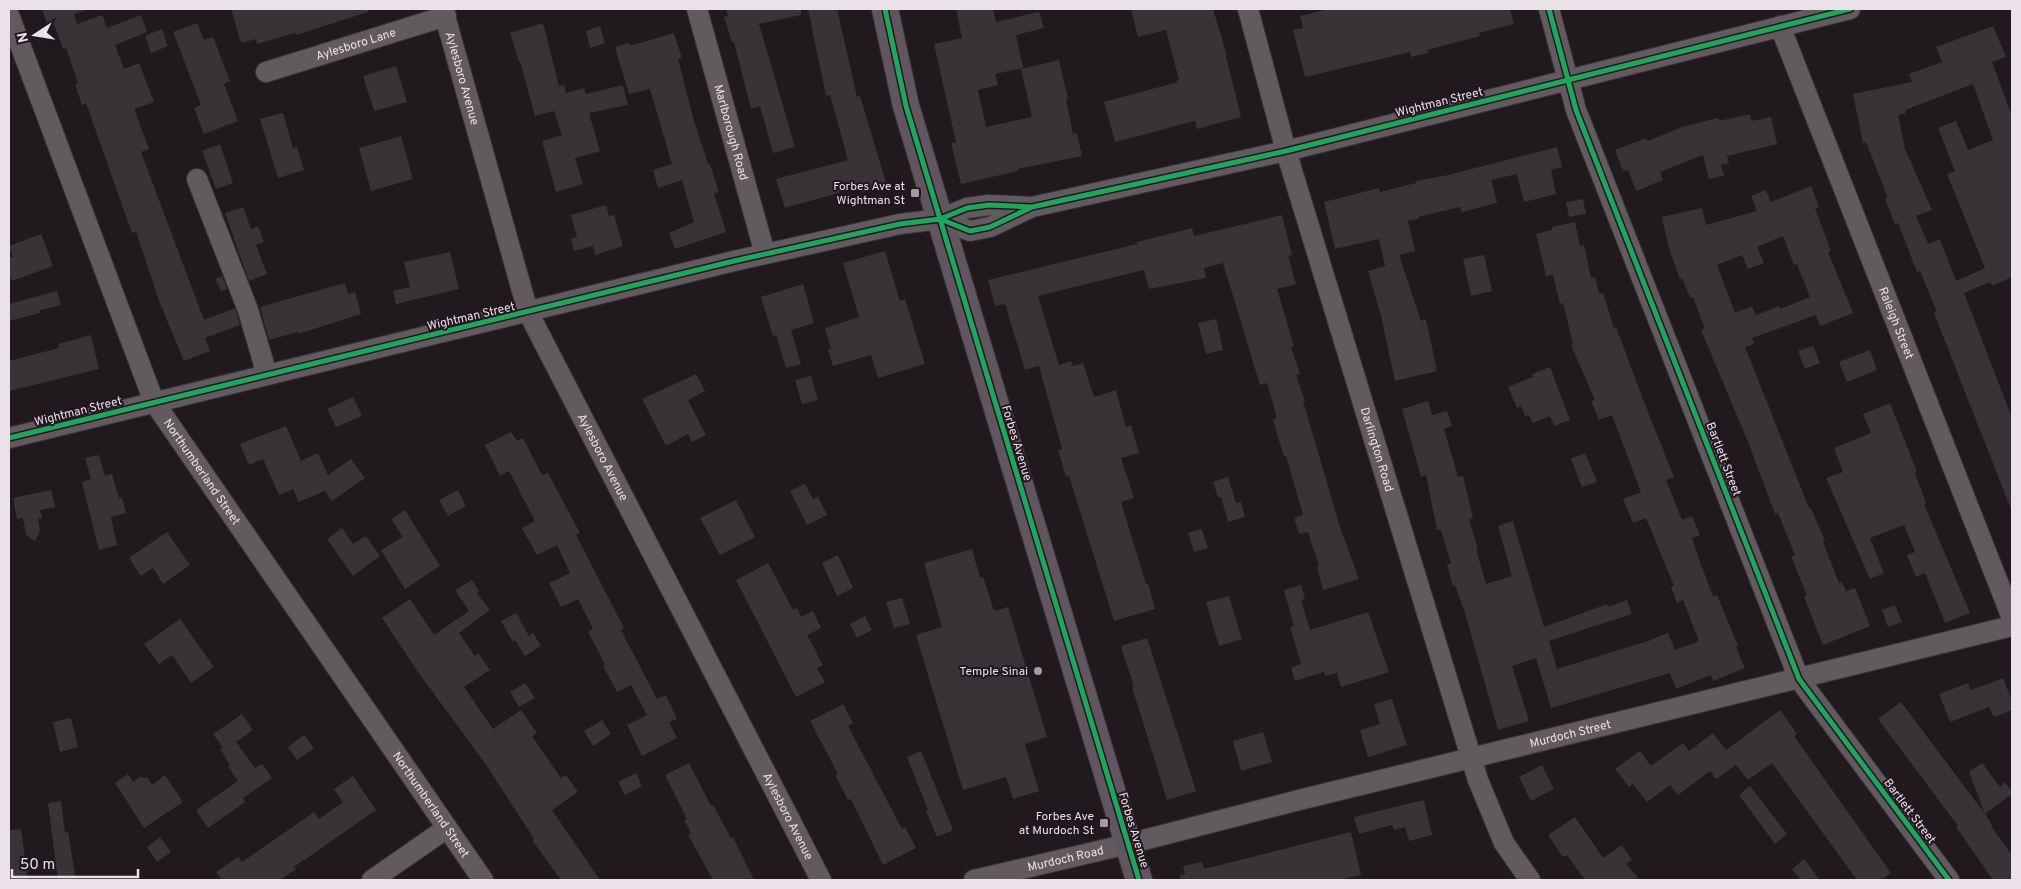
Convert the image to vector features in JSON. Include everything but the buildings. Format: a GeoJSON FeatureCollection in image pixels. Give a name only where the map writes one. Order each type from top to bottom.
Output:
{"type":"FeatureCollection","features":[{"type":"Feature","properties":{"kind":"main road","name":"Forbes Avenue"},"geometry":{"type":"LineString","coordinates":[[885,9],[906,106],[1139,880]]}},
{"type":"Feature","properties":{"kind":"street","name":"Marlborough Road"},"geometry":{"type":"LineString","coordinates":[[697,9],[765,254]]}},
{"type":"Feature","properties":{"kind":"street","name":"Darlington Road"},"geometry":{"type":"LineString","coordinates":[[1248,9],[1286,151],[1478,780],[1504,843],[1530,880]]}},
{"type":"Feature","properties":{"kind":"street","name":"Bartlett Street"},"geometry":{"type":"LineString","coordinates":[[1549,9],[1576,110],[1799,679],[1949,880]]}},
{"type":"Feature","properties":{"kind":"street","name":"Wightman Street"},"geometry":{"type":"LineString","coordinates":[[9,438],[765,254],[900,224],[940,219],[967,208],[982,206],[1032,207],[1286,151],[1850,9]]}},
{"type":"Feature","properties":{"kind":"street","name":"Aylesboro Lane"},"geometry":{"type":"LineString","coordinates":[[266,72],[444,12]]}},
{"type":"Feature","properties":{"kind":"street","name":"Aylesboro Avenue"},"geometry":{"type":"LineString","coordinates":[[444,12],[528,312],[821,880]]}},
{"type":"Feature","properties":{"kind":"street","name":"Northumberland Street"},"geometry":{"type":"LineString","coordinates":[[9,15],[154,402],[484,880]]}},
{"type":"Feature","properties":{"kind":"street","name":"Raleigh Street"},"geometry":{"type":"LineString","coordinates":[[1780,26],[2012,618]]}},
{"type":"Feature","properties":{"kind":"street"},"geometry":{"type":"LineString","coordinates":[[197,179],[248,310],[267,375]]}},
{"type":"Feature","properties":{"kind":"street","name":"Murdoch Street"},"geometry":{"type":"LineString","coordinates":[[1128,844],[1303,799],[2012,626]]}},
{"type":"Feature","properties":{"kind":"street"},"geometry":{"type":"LineString","coordinates":[[372,880],[447,828]]}},
{"type":"Feature","properties":{"kind":"street","name":"Murdoch Road"},"geometry":{"type":"LineString","coordinates":[[974,880],[1128,844]]}},
{"type":"Feature","properties":{"kind":"cycle path"},"geometry":{"type":"LineString","coordinates":[[885,9],[906,106],[1139,880]]}},
{"type":"Feature","properties":{"kind":"cycle path"},"geometry":{"type":"LineString","coordinates":[[1549,9],[1576,110],[1799,679],[1949,880]]}},
{"type":"Feature","properties":{"kind":"cycle path"},"geometry":{"type":"LineString","coordinates":[[940,219],[970,231],[990,227],[1032,207],[1286,151],[1850,9]]}},
{"type":"Feature","properties":{"kind":"cycle path"},"geometry":{"type":"LineString","coordinates":[[9,438],[734,261],[900,224],[940,219],[967,208],[989,205],[1032,207]]}},
{"type":"Feature","properties":{"kind":"place","name":"Forbes Ave at Wightman St"},"geometry":{"type":"Point","coordinates":[915,193]}},
{"type":"Feature","properties":{"kind":"place","name":"Temple Sinai"},"geometry":{"type":"Point","coordinates":[1038,671]}},
{"type":"Feature","properties":{"kind":"place","name":"Forbes Ave at Murdoch St"},"geometry":{"type":"Point","coordinates":[1104,823]}}]}
